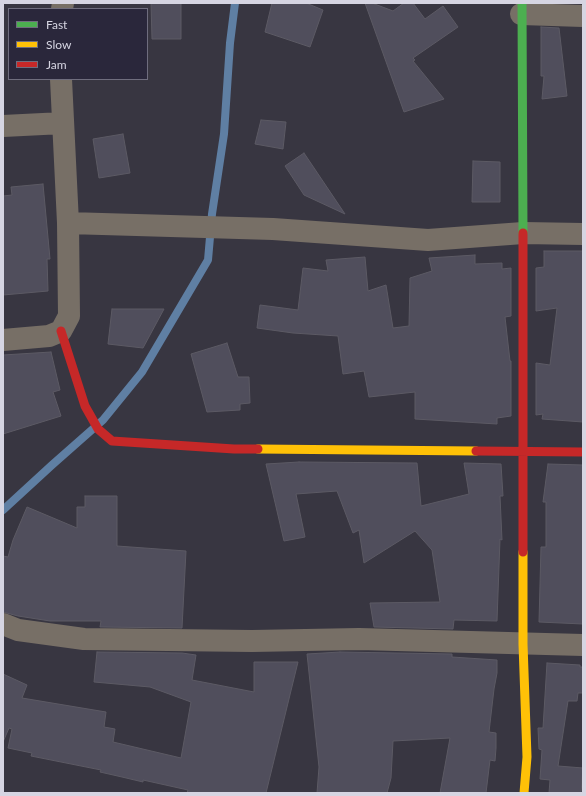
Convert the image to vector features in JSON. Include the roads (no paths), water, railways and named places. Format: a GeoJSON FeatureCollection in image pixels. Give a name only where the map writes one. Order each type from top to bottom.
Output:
{"type":"FeatureCollection","features":[{"type":"Feature","properties":{"kind":"street"},"geometry":{"type":"LineString","coordinates":[[524,793],[527,757],[523,644],[524,452],[521,9],[583,16]]}},
{"type":"Feature","properties":{"kind":"street"},"geometry":{"type":"LineString","coordinates":[[3,340],[49,336],[61,331],[69,316],[68,223],[61,80]]}},
{"type":"Feature","properties":{"kind":"street"},"geometry":{"type":"LineString","coordinates":[[3,126],[63,123]]}},
{"type":"Feature","properties":{"kind":"street"},"geometry":{"type":"LineString","coordinates":[[68,223],[273,229],[428,240],[523,233],[583,234]]}},
{"type":"Feature","properties":{"kind":"street"},"geometry":{"type":"LineString","coordinates":[[61,331],[85,406],[98,429],[112,441],[234,449],[583,452]]}},
{"type":"Feature","properties":{"kind":"street"},"geometry":{"type":"LineString","coordinates":[[3,624],[18,630],[84,639],[244,641],[359,639],[583,645]]}},
{"type":"Feature","properties":{"kind":"waterway"},"geometry":{"type":"LineString","coordinates":[[3,510],[103,420],[142,372],[208,260],[212,214],[224,134],[230,43],[235,3]]}}]}
